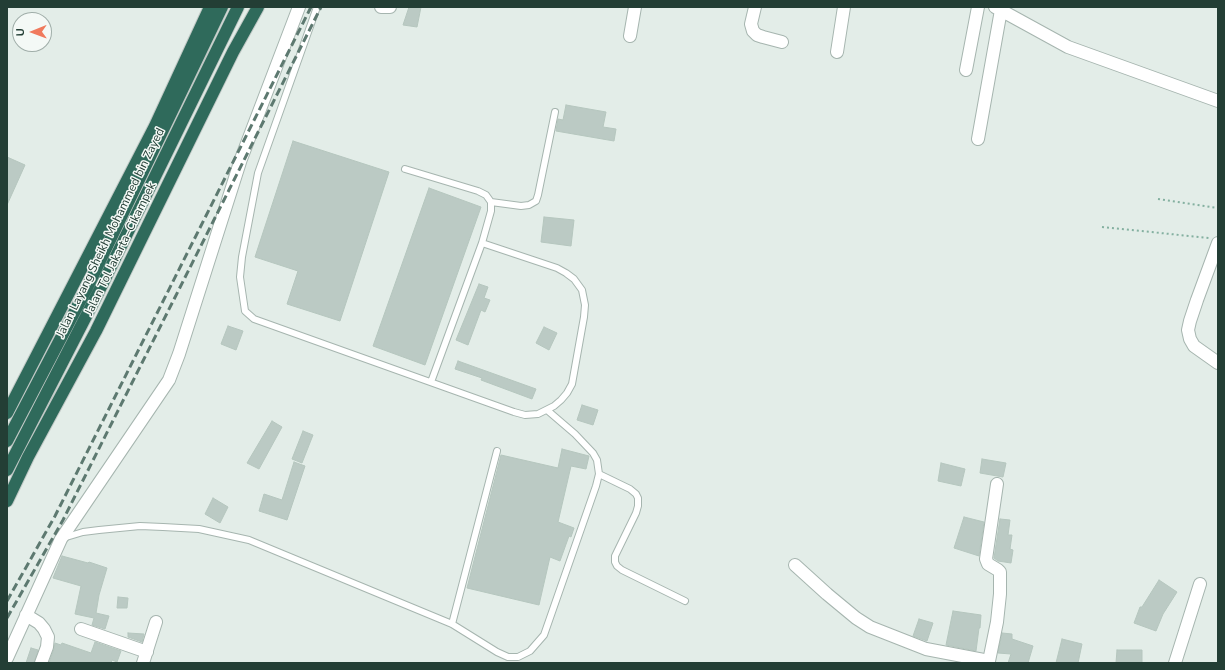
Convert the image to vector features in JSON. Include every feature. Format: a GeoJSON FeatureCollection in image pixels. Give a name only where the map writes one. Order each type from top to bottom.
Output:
{"type":"FeatureCollection","features":[{"type":"Feature","properties":{"kind":"highway","name":"Jalan Tol Jakarta–Cikampek"},"geometry":{"type":"LineString","coordinates":[[7,413],[155,126],[210,7]]}},
{"type":"Feature","properties":{"kind":"highway","name":"Jalan Layang Sheikh Mohammed bin Zayed"},"geometry":{"type":"LineString","coordinates":[[7,441],[87,288],[222,7]]}},
{"type":"Feature","properties":{"kind":"highway","name":"Jalan Layang Sheikh Mohammed bin Zayed"},"geometry":{"type":"LineString","coordinates":[[7,470],[98,293],[238,7]]}},
{"type":"Feature","properties":{"kind":"highway","name":"Jalan Tol Jakarta–Cikampek"},"geometry":{"type":"LineString","coordinates":[[7,501],[28,458],[96,331],[233,52],[258,7]]}},
{"type":"Feature","properties":{"kind":"street"},"geometry":{"type":"LineString","coordinates":[[7,658],[61,538],[169,380],[179,354],[241,159],[299,7]]}},
{"type":"Feature","properties":{"kind":"street"},"geometry":{"type":"LineString","coordinates":[[381,7],[390,7]]}},
{"type":"Feature","properties":{"kind":"street"},"geometry":{"type":"LineString","coordinates":[[630,36],[635,7]]}},
{"type":"Feature","properties":{"kind":"street"},"geometry":{"type":"LineString","coordinates":[[755,7],[752,22],[753,31],[763,37],[782,42]]}},
{"type":"Feature","properties":{"kind":"street"},"geometry":{"type":"LineString","coordinates":[[837,52],[844,7]]}},
{"type":"Feature","properties":{"kind":"street"},"geometry":{"type":"LineString","coordinates":[[966,70],[978,7]]}},
{"type":"Feature","properties":{"kind":"street"},"geometry":{"type":"LineString","coordinates":[[978,139],[998,9],[1068,47],[1218,101]]}},
{"type":"Feature","properties":{"kind":"street"},"geometry":{"type":"LineString","coordinates":[[1214,241],[1188,330],[1190,339],[1194,346],[1218,363]]}},
{"type":"Feature","properties":{"kind":"street"},"geometry":{"type":"LineString","coordinates":[[795,565],[832,599],[870,627],[926,649],[990,662],[1000,594],[1000,572],[989,565],[986,559],[997,484]]}},
{"type":"Feature","properties":{"kind":"street"},"geometry":{"type":"LineString","coordinates":[[1175,663],[1200,584]]}},
{"type":"Feature","properties":{"kind":"street"},"geometry":{"type":"LineString","coordinates":[[26,615],[39,623],[48,637],[41,663]]}},
{"type":"Feature","properties":{"kind":"street"},"geometry":{"type":"LineString","coordinates":[[82,629],[145,657],[156,622]]}},
{"type":"Feature","properties":{"kind":"lane"},"geometry":{"type":"LineString","coordinates":[[317,7],[258,173],[242,257],[240,277],[245,311],[254,319],[521,415],[533,415],[547,410],[561,400],[572,384],[584,317],[582,290],[574,279],[557,268],[482,243]]}},
{"type":"Feature","properties":{"kind":"lane"},"geometry":{"type":"LineString","coordinates":[[491,202],[521,206],[529,205],[536,200],[555,112]]}},
{"type":"Feature","properties":{"kind":"lane"},"geometry":{"type":"LineString","coordinates":[[405,169],[478,191],[486,195],[491,202],[491,211],[482,243],[431,382]]}},
{"type":"Feature","properties":{"kind":"lane"},"geometry":{"type":"LineString","coordinates":[[61,538],[83,532],[140,526],[192,529],[249,540],[452,624],[489,648],[508,657],[522,656],[534,647],[544,635],[596,486],[598,474],[597,460],[593,453],[575,434],[547,410]]}},
{"type":"Feature","properties":{"kind":"lane"},"geometry":{"type":"LineString","coordinates":[[452,624],[496,451]]}},
{"type":"Feature","properties":{"kind":"lane"},"geometry":{"type":"LineString","coordinates":[[598,474],[630,489],[638,498],[636,513],[615,556],[617,566],[622,570],[685,601]]}},
{"type":"Feature","properties":{"kind":"path"},"geometry":{"type":"LineString","coordinates":[[1158,199],[1218,208]]}},
{"type":"Feature","properties":{"kind":"path"},"geometry":{"type":"LineString","coordinates":[[1102,227],[1214,241]]}},
{"type":"Feature","properties":{"kind":"building"},"geometry":{"type":"Polygon","coordinates":[[[409,7],[421,7],[417,27],[403,25],[409,7]]]}},
{"type":"Feature","properties":{"kind":"building"},"geometry":{"type":"Polygon","coordinates":[[[566,105],[606,112],[603,127],[616,129],[614,141],[556,131],[558,119],[563,120],[566,105]]]}},
{"type":"Feature","properties":{"kind":"building"},"geometry":{"type":"Polygon","coordinates":[[[293,141],[389,172],[340,321],[287,304],[298,271],[255,257],[293,141]]]}},
{"type":"Feature","properties":{"kind":"building"},"geometry":{"type":"Polygon","coordinates":[[[7,157],[25,165],[7,205],[7,157]]]}},
{"type":"Feature","properties":{"kind":"building"},"geometry":{"type":"Polygon","coordinates":[[[429,188],[481,207],[425,365],[373,346],[429,188]]]}},
{"type":"Feature","properties":{"kind":"building"},"geometry":{"type":"Polygon","coordinates":[[[544,217],[574,220],[571,246],[541,242],[544,217]]]}},
{"type":"Feature","properties":{"kind":"building"},"geometry":{"type":"Polygon","coordinates":[[[479,284],[488,287],[484,298],[490,300],[485,312],[481,310],[468,345],[456,340],[479,284]]]}},
{"type":"Feature","properties":{"kind":"building"},"geometry":{"type":"Polygon","coordinates":[[[228,326],[243,331],[236,350],[221,344],[228,326]]]}},
{"type":"Feature","properties":{"kind":"building"},"geometry":{"type":"Polygon","coordinates":[[[544,327],[557,333],[549,350],[536,343],[544,327]]]}},
{"type":"Feature","properties":{"kind":"building"},"geometry":{"type":"Polygon","coordinates":[[[458,361],[536,389],[532,399],[481,380],[482,378],[455,369],[458,361]]]}},
{"type":"Feature","properties":{"kind":"building"},"geometry":{"type":"Polygon","coordinates":[[[582,405],[598,410],[593,425],[577,420],[582,405]]]}},
{"type":"Feature","properties":{"kind":"building"},"geometry":{"type":"Polygon","coordinates":[[[272,421],[282,427],[259,469],[247,463],[272,421]]]}},
{"type":"Feature","properties":{"kind":"building"},"geometry":{"type":"Polygon","coordinates":[[[303,431],[313,435],[302,463],[292,459],[303,431]]]}},
{"type":"Feature","properties":{"kind":"building"},"geometry":{"type":"Polygon","coordinates":[[[562,449],[589,456],[586,469],[571,466],[558,522],[574,528],[571,537],[569,536],[560,561],[550,557],[539,605],[467,588],[501,455],[558,468],[562,449]]]}},
{"type":"Feature","properties":{"kind":"building"},"geometry":{"type":"Polygon","coordinates":[[[982,459],[1006,463],[1003,477],[980,473],[982,459]]]}},
{"type":"Feature","properties":{"kind":"building"},"geometry":{"type":"Polygon","coordinates":[[[294,462],[305,466],[287,520],[259,511],[264,494],[282,500],[294,462]]]}},
{"type":"Feature","properties":{"kind":"building"},"geometry":{"type":"Polygon","coordinates":[[[941,463],[965,469],[961,486],[938,481],[941,463]]]}},
{"type":"Feature","properties":{"kind":"building"},"geometry":{"type":"Polygon","coordinates":[[[213,498],[228,507],[220,523],[205,514],[213,498]]]}},
{"type":"Feature","properties":{"kind":"building"},"geometry":{"type":"Polygon","coordinates":[[[964,517],[984,522],[979,556],[954,548],[964,517]]]}},
{"type":"Feature","properties":{"kind":"building"},"geometry":{"type":"Polygon","coordinates":[[[1000,519],[1010,520],[1008,535],[1012,535],[1010,549],[1013,550],[1011,563],[998,561],[994,558],[1000,519]]]}},
{"type":"Feature","properties":{"kind":"building"},"geometry":{"type":"Polygon","coordinates":[[[62,556],[107,568],[99,595],[96,613],[109,616],[105,629],[92,625],[94,618],[75,614],[81,586],[53,578],[62,556]]]}},
{"type":"Feature","properties":{"kind":"building"},"geometry":{"type":"Polygon","coordinates":[[[1159,580],[1177,592],[1163,614],[1156,631],[1134,623],[1140,607],[1142,607],[1159,580]]]}},
{"type":"Feature","properties":{"kind":"building"},"geometry":{"type":"Polygon","coordinates":[[[118,597],[128,598],[127,608],[117,608],[118,597]]]}},
{"type":"Feature","properties":{"kind":"building"},"geometry":{"type":"Polygon","coordinates":[[[953,611],[981,615],[976,651],[946,645],[953,611]]]}},
{"type":"Feature","properties":{"kind":"building"},"geometry":{"type":"Polygon","coordinates":[[[919,619],[933,623],[927,641],[913,636],[919,619]]]}},
{"type":"Feature","properties":{"kind":"building"},"geometry":{"type":"Polygon","coordinates":[[[128,633],[144,634],[142,642],[128,637],[128,633]]]}},
{"type":"Feature","properties":{"kind":"building"},"geometry":{"type":"Polygon","coordinates":[[[1002,633],[1012,634],[1012,639],[1033,646],[1028,663],[1008,663],[1011,654],[998,653],[1002,633]]]}},
{"type":"Feature","properties":{"kind":"building"},"geometry":{"type":"Polygon","coordinates":[[[1062,639],[1082,644],[1078,663],[1056,663],[1062,639]]]}},
{"type":"Feature","properties":{"kind":"building"},"geometry":{"type":"Polygon","coordinates":[[[95,642],[121,651],[117,662],[112,660],[111,663],[49,663],[55,643],[61,645],[62,643],[91,653],[95,642]]]}},
{"type":"Feature","properties":{"kind":"building"},"geometry":{"type":"Polygon","coordinates":[[[31,648],[38,650],[34,663],[26,663],[31,648]]]}},
{"type":"Feature","properties":{"kind":"building"},"geometry":{"type":"Polygon","coordinates":[[[1117,650],[1142,650],[1142,663],[1116,663],[1117,650]]]}},
{"type":"Feature","properties":{"kind":"railway"},"geometry":{"type":"LineString","coordinates":[[7,601],[55,516],[311,7]]}},
{"type":"Feature","properties":{"kind":"railway"},"geometry":{"type":"LineString","coordinates":[[7,618],[63,520],[321,7]]}}]}
